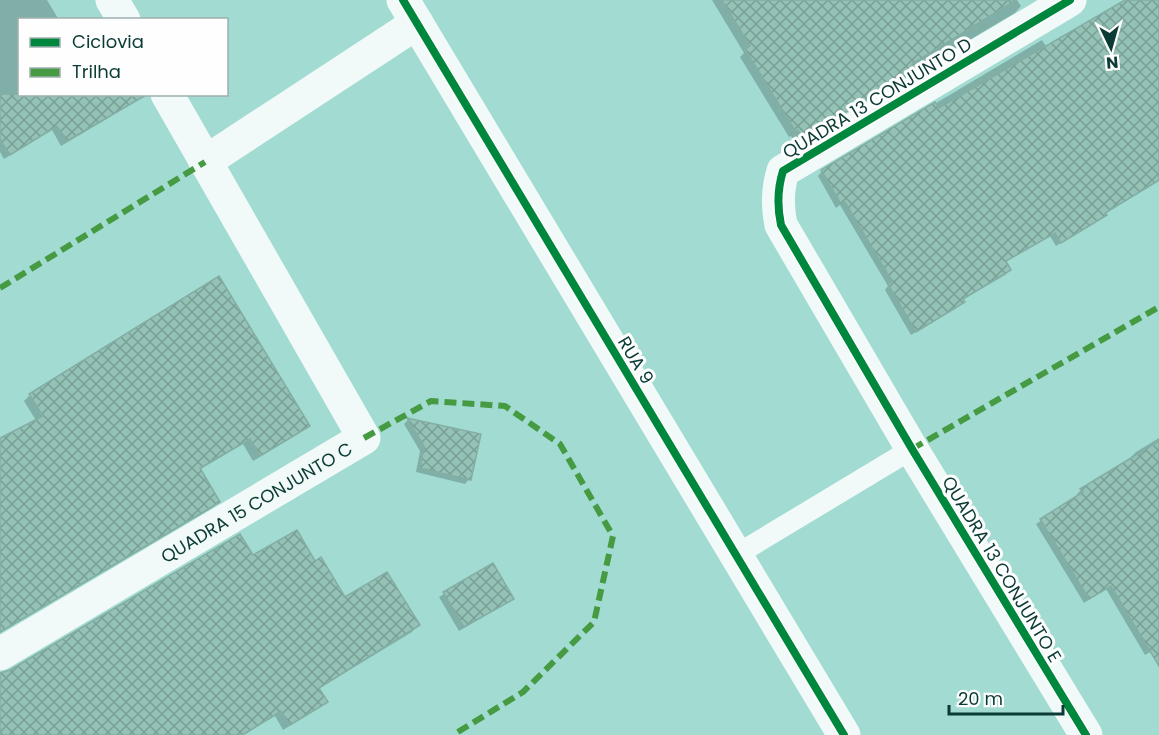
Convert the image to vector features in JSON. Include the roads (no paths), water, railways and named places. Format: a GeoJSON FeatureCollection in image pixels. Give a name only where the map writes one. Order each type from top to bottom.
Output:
{"type":"FeatureCollection","features":[{"type":"Feature","properties":{"kind":"street"},"geometry":{"type":"LineString","coordinates":[[112,0],[123,18]]}},
{"type":"Feature","properties":{"kind":"street","name":"QUADRA 13 CONJUNTO D"},"geometry":{"type":"LineString","coordinates":[[912,449],[781,225],[777,189],[783,171],[1070,0]]}},
{"type":"Feature","properties":{"kind":"street"},"geometry":{"type":"LineString","coordinates":[[168,96],[206,162],[410,12]]}},
{"type":"Feature","properties":{"kind":"street","name":"RUA 9"},"geometry":{"type":"LineString","coordinates":[[410,12],[844,735]]}},
{"type":"Feature","properties":{"kind":"street","name":"QUADRA 15 CONJUNTO C"},"geometry":{"type":"LineString","coordinates":[[0,654],[364,438],[206,162]]}},
{"type":"Feature","properties":{"kind":"street","name":"QUADRA 13 CONJUNTO E"},"geometry":{"type":"LineString","coordinates":[[912,449],[1086,735]]}},
{"type":"Feature","properties":{"kind":"lane"},"geometry":{"type":"LineString","coordinates":[[736,555],[912,449]]}}]}
